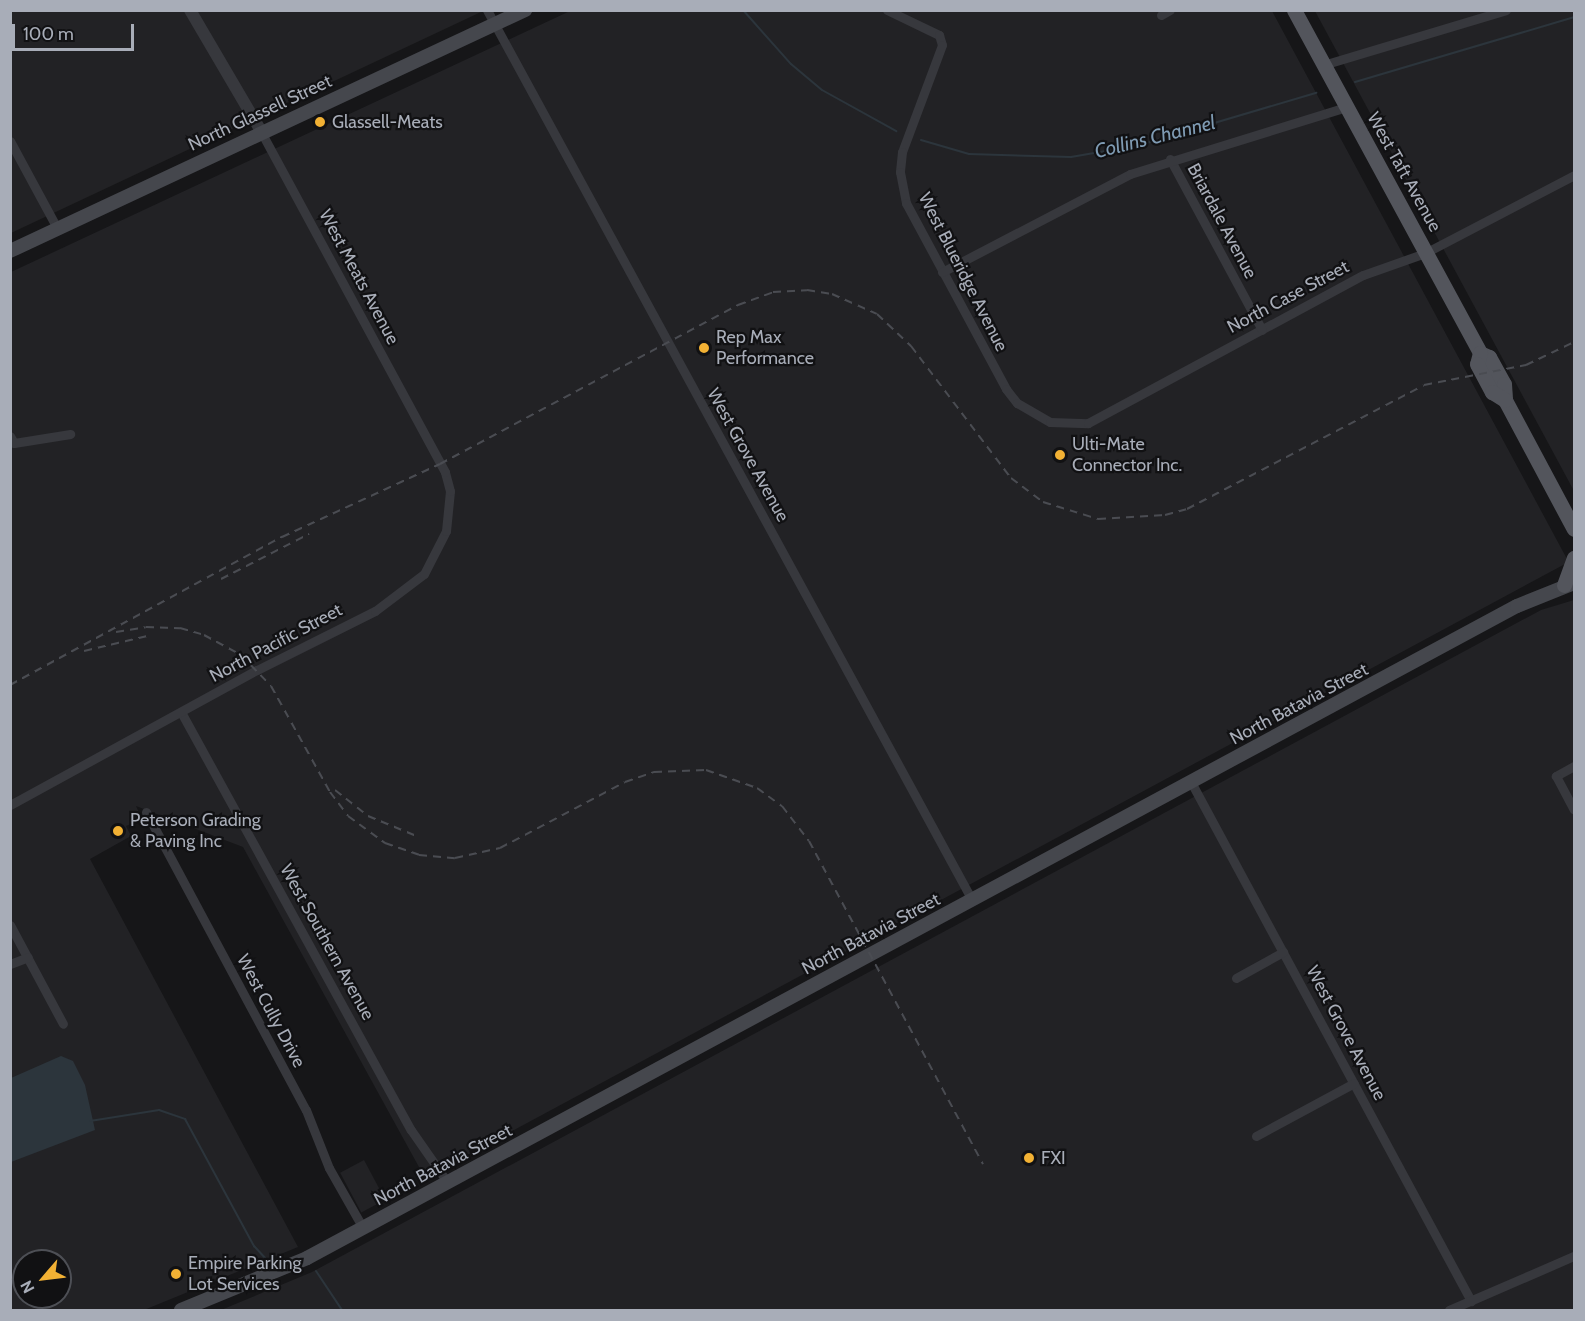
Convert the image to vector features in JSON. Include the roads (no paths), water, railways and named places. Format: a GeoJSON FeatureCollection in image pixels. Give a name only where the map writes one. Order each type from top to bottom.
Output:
{"type":"FeatureCollection","features":[{"type":"Feature","properties":{"kind":"main road","name":"North Glassell Street"},"geometry":{"type":"LineString","coordinates":[[10,251],[261,131],[495,26],[525,10]]}},
{"type":"Feature","properties":{"kind":"main road","name":"West Taft Avenue"},"geometry":{"type":"LineString","coordinates":[[1294,10],[1480,353],[1477,364],[1492,392],[1504,400],[1575,530]]}},
{"type":"Feature","properties":{"kind":"main road"},"geometry":{"type":"LineString","coordinates":[[1570,584],[1575,558]]}},
{"type":"Feature","properties":{"kind":"main road","name":"North Batavia Street"},"geometry":{"type":"LineString","coordinates":[[181,1311],[299,1262],[1517,606],[1570,584]]}},
{"type":"Feature","properties":{"kind":"street"},"geometry":{"type":"LineString","coordinates":[[190,10],[261,131]]}},
{"type":"Feature","properties":{"kind":"street","name":"West Grove Avenue"},"geometry":{"type":"LineString","coordinates":[[487,10],[972,900]]}},
{"type":"Feature","properties":{"kind":"street","name":"West Blueridge Avenue"},"geometry":{"type":"LineString","coordinates":[[887,10],[941,39],[902,152],[900,172],[906,203],[986,354],[1017,403]]}},
{"type":"Feature","properties":{"kind":"street"},"geometry":{"type":"LineString","coordinates":[[1323,65],[1506,10]]}},
{"type":"Feature","properties":{"kind":"street"},"geometry":{"type":"LineString","coordinates":[[942,272],[1130,174],[1170,159],[1346,107]]}},
{"type":"Feature","properties":{"kind":"street","name":"West Meats Avenue"},"geometry":{"type":"LineString","coordinates":[[261,131],[427,439]]}},
{"type":"Feature","properties":{"kind":"street"},"geometry":{"type":"LineString","coordinates":[[10,141],[57,228]]}},
{"type":"Feature","properties":{"kind":"street","name":"Briardale Avenue"},"geometry":{"type":"LineString","coordinates":[[1170,159],[1262,330]]}},
{"type":"Feature","properties":{"kind":"street","name":"North Case Street"},"geometry":{"type":"LineString","coordinates":[[1017,403],[1050,422],[1088,423],[1363,275],[1425,253],[1575,175]]}},
{"type":"Feature","properties":{"kind":"street"},"geometry":{"type":"LineString","coordinates":[[10,436],[14,443],[70,434]]}},
{"type":"Feature","properties":{"kind":"street","name":"North Pacific Street"},"geometry":{"type":"LineString","coordinates":[[10,805],[181,712],[375,611],[424,574],[446,531],[450,491],[445,472],[427,439]]}},
{"type":"Feature","properties":{"kind":"street","name":"West Southern Avenue"},"geometry":{"type":"LineString","coordinates":[[181,712],[411,1130],[448,1183]]}},
{"type":"Feature","properties":{"kind":"street"},"geometry":{"type":"LineString","coordinates":[[1575,766],[1557,776],[1575,810]]}},
{"type":"Feature","properties":{"kind":"street","name":"West Grove Avenue"},"geometry":{"type":"LineString","coordinates":[[1191,782],[1471,1301]]}},
{"type":"Feature","properties":{"kind":"street","name":"West Cully Drive"},"geometry":{"type":"LineString","coordinates":[[146,812],[306,1110],[329,1168],[363,1228]]}},
{"type":"Feature","properties":{"kind":"street"},"geometry":{"type":"LineString","coordinates":[[10,925],[63,1024]]}},
{"type":"Feature","properties":{"kind":"street"},"geometry":{"type":"LineString","coordinates":[[1236,978],[1283,952]]}},
{"type":"Feature","properties":{"kind":"street"},"geometry":{"type":"LineString","coordinates":[[10,964],[28,957]]}},
{"type":"Feature","properties":{"kind":"street"},"geometry":{"type":"LineString","coordinates":[[1256,1136],[1354,1083]]}},
{"type":"Feature","properties":{"kind":"street"},"geometry":{"type":"LineString","coordinates":[[1449,1311],[1575,1256]]}},
{"type":"Feature","properties":{"kind":"waterway","name":"Collins Channel"},"geometry":{"type":"LineString","coordinates":[[743,10],[791,64],[822,90],[896,131]]}},
{"type":"Feature","properties":{"kind":"waterway","name":"Collins Channel"},"geometry":{"type":"LineString","coordinates":[[1355,82],[1574,17]]}},
{"type":"Feature","properties":{"kind":"waterway","name":"Collins Channel"},"geometry":{"type":"LineString","coordinates":[[921,140],[969,154],[1071,157],[1140,145],[1316,93]]}},
{"type":"Feature","properties":{"kind":"waterway"},"geometry":{"type":"LineString","coordinates":[[90,1121],[159,1110],[185,1119],[254,1246],[265,1258]]}},
{"type":"Feature","properties":{"kind":"waterway"},"geometry":{"type":"LineString","coordinates":[[316,1271],[342,1310]]}},
{"type":"Feature","properties":{"kind":"railway"},"geometry":{"type":"LineString","coordinates":[[10,685],[282,537],[440,464],[738,305],[773,292],[807,290],[832,294],[877,314],[911,346],[1011,478],[1043,502],[1098,519],[1165,515],[1187,509],[1424,385],[1526,365],[1574,342]]}},
{"type":"Feature","properties":{"kind":"railway"},"geometry":{"type":"LineString","coordinates":[[221,579],[309,534]]}},
{"type":"Feature","properties":{"kind":"railway"},"geometry":{"type":"LineString","coordinates":[[116,632],[146,627],[180,628],[204,635],[241,655],[271,686],[330,792],[348,816],[385,843],[419,855],[455,858],[500,848],[625,782],[654,772],[706,770],[757,788],[782,806],[809,841],[983,1164]]}},
{"type":"Feature","properties":{"kind":"railway"},"geometry":{"type":"LineString","coordinates":[[84,651],[147,636]]}},
{"type":"Feature","properties":{"kind":"railway"},"geometry":{"type":"LineString","coordinates":[[335,790],[368,816],[419,837]]}},
{"type":"Feature","properties":{"kind":"place","name":"Glassell-Meats"},"geometry":{"type":"Point","coordinates":[320,122]}},
{"type":"Feature","properties":{"kind":"place","name":"Rep Max Performance"},"geometry":{"type":"Point","coordinates":[704,348]}},
{"type":"Feature","properties":{"kind":"place","name":"Ulti-Mate Connector Inc."},"geometry":{"type":"Point","coordinates":[1060,455]}},
{"type":"Feature","properties":{"kind":"place","name":"Peterson Grading & Paving Inc"},"geometry":{"type":"Point","coordinates":[118,831]}},
{"type":"Feature","properties":{"kind":"place","name":"FXI"},"geometry":{"type":"Point","coordinates":[1029,1158]}},
{"type":"Feature","properties":{"kind":"place","name":"Empire Parking Lot Services"},"geometry":{"type":"Point","coordinates":[176,1274]}}]}
